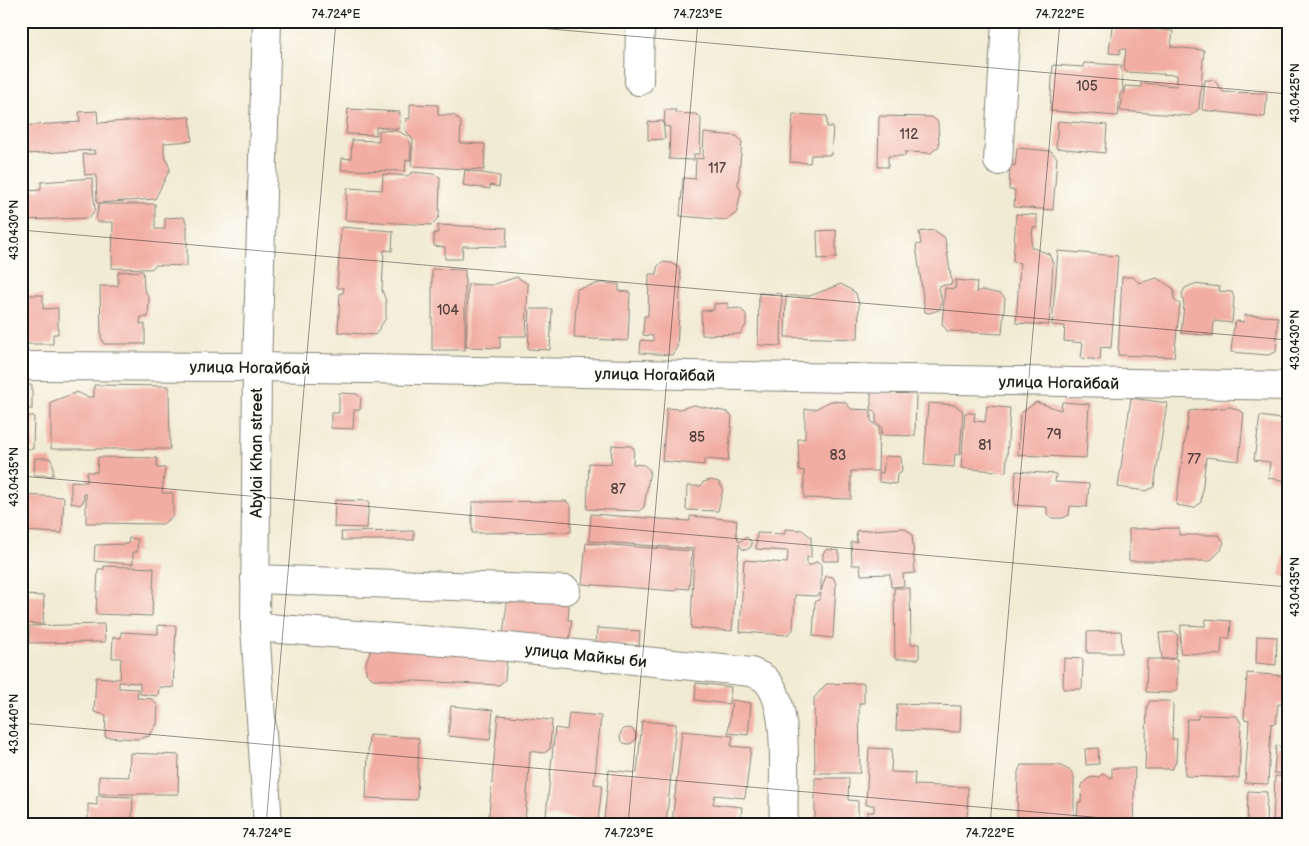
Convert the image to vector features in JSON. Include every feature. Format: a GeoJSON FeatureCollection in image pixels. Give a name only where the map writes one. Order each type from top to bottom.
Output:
{"type":"FeatureCollection","features":[{"type":"Feature","properties":{"kind":"street","name":"Abylai Khan street"},"geometry":{"type":"LineString","coordinates":[[267,21],[256,367],[255,627],[268,825]]}},
{"type":"Feature","properties":{"kind":"street"},"geometry":{"type":"LineString","coordinates":[[639,81],[640,21]]}},
{"type":"Feature","properties":{"kind":"street"},"geometry":{"type":"LineString","coordinates":[[998,161],[1006,21]]}},
{"type":"Feature","properties":{"kind":"street","name":"улица Ногайбай"},"geometry":{"type":"LineString","coordinates":[[21,366],[256,367],[1288,386]]}},
{"type":"Feature","properties":{"kind":"street"},"geometry":{"type":"LineString","coordinates":[[255,579],[566,590]]}},
{"type":"Feature","properties":{"kind":"street","name":"улица Майкы би"},"geometry":{"type":"LineString","coordinates":[[255,627],[508,647],[751,672],[765,678],[774,692],[784,729],[784,825]]}},
{"type":"Feature","properties":{"kind":"building"},"geometry":{"type":"Polygon","coordinates":[[[1117,21],[1140,21],[1140,28],[1173,31],[1171,47],[1204,50],[1199,109],[1190,116],[1120,111],[1125,86],[1141,87],[1141,83],[1177,86],[1177,75],[1126,72],[1124,67],[1126,49],[1120,49],[1120,54],[1109,53],[1112,26],[1116,27],[1117,21]]]}},
{"type":"Feature","properties":{"kind":"building"},"geometry":{"type":"Polygon","coordinates":[[[1084,63],[1121,65],[1123,90],[1120,94],[1118,116],[1050,111],[1053,65],[1083,67],[1084,63]]]}},
{"type":"Feature","properties":{"kind":"building"},"geometry":{"type":"Polygon","coordinates":[[[1205,80],[1214,80],[1223,92],[1267,93],[1265,117],[1202,110],[1205,80]]]}},
{"type":"Feature","properties":{"kind":"building"},"geometry":{"type":"Polygon","coordinates":[[[410,104],[438,105],[438,115],[454,115],[461,122],[460,143],[485,144],[484,170],[411,166],[413,140],[405,129],[406,118],[410,119],[410,104]]]}},
{"type":"Feature","properties":{"kind":"building"},"geometry":{"type":"Polygon","coordinates":[[[348,109],[400,112],[399,129],[376,127],[376,135],[346,134],[348,109]]]}},
{"type":"Feature","properties":{"kind":"building"},"geometry":{"type":"Polygon","coordinates":[[[665,110],[676,110],[675,113],[696,114],[701,117],[700,154],[694,154],[694,160],[669,159],[670,127],[664,126],[665,110]]]}},
{"type":"Feature","properties":{"kind":"building"},"geometry":{"type":"Polygon","coordinates":[[[97,111],[98,123],[190,117],[192,141],[164,143],[164,154],[170,169],[155,199],[97,203],[96,174],[85,175],[83,154],[95,154],[94,150],[25,154],[26,160],[21,160],[21,126],[80,122],[79,112],[97,111]]]}},
{"type":"Feature","properties":{"kind":"building"},"geometry":{"type":"Polygon","coordinates":[[[793,114],[827,116],[827,127],[833,127],[831,155],[811,155],[810,163],[790,162],[793,114]]]}},
{"type":"Feature","properties":{"kind":"building"},"geometry":{"type":"Polygon","coordinates":[[[879,116],[932,117],[938,122],[939,146],[931,153],[905,152],[905,156],[888,156],[888,167],[878,167],[879,116]]]}},
{"type":"Feature","properties":{"kind":"building"},"geometry":{"type":"Polygon","coordinates":[[[663,121],[665,139],[648,140],[648,122],[663,121]]]}},
{"type":"Feature","properties":{"kind":"building"},"geometry":{"type":"Polygon","coordinates":[[[1058,121],[1107,125],[1105,153],[1056,148],[1058,121]]]}},
{"type":"Feature","properties":{"kind":"building"},"geometry":{"type":"Polygon","coordinates":[[[379,130],[398,131],[407,136],[411,146],[410,160],[406,160],[405,171],[341,170],[342,158],[351,159],[352,140],[379,141],[379,130]]]}},
{"type":"Feature","properties":{"kind":"building"},"geometry":{"type":"Polygon","coordinates":[[[704,133],[737,136],[742,142],[738,185],[741,190],[737,212],[727,220],[680,216],[683,178],[695,179],[696,158],[703,159],[704,133]]]}},
{"type":"Feature","properties":{"kind":"building"},"geometry":{"type":"Polygon","coordinates":[[[1017,148],[1051,151],[1057,158],[1053,210],[1014,207],[1015,190],[1009,190],[1010,165],[1015,166],[1017,148]]]}},
{"type":"Feature","properties":{"kind":"building"},"geometry":{"type":"Polygon","coordinates":[[[21,169],[23,169],[25,191],[41,190],[41,182],[92,178],[95,210],[89,218],[21,220],[21,169]]]}},
{"type":"Feature","properties":{"kind":"building"},"geometry":{"type":"Polygon","coordinates":[[[465,170],[500,176],[499,187],[490,185],[490,189],[463,185],[465,170]]]}},
{"type":"Feature","properties":{"kind":"building"},"geometry":{"type":"Polygon","coordinates":[[[413,172],[433,174],[440,177],[439,217],[431,225],[345,220],[347,188],[382,190],[383,174],[407,176],[413,172]]]}},
{"type":"Feature","properties":{"kind":"building"},"geometry":{"type":"Polygon","coordinates":[[[99,204],[155,204],[155,229],[165,229],[165,218],[184,217],[187,225],[187,266],[156,265],[151,269],[112,268],[113,222],[98,222],[96,219],[99,204]]]}},
{"type":"Feature","properties":{"kind":"building"},"geometry":{"type":"Polygon","coordinates":[[[1016,214],[1037,215],[1037,228],[1033,227],[1031,247],[1049,254],[1053,263],[1049,325],[1016,323],[1020,263],[1013,262],[1016,214]]]}},
{"type":"Feature","properties":{"kind":"building"},"geometry":{"type":"Polygon","coordinates":[[[438,225],[507,228],[506,247],[463,246],[462,259],[445,259],[445,247],[434,246],[434,233],[438,233],[438,225]]]}},
{"type":"Feature","properties":{"kind":"building"},"geometry":{"type":"Polygon","coordinates":[[[341,227],[393,231],[392,251],[384,250],[382,290],[386,301],[386,318],[375,335],[338,332],[340,293],[343,293],[344,288],[337,288],[341,227]]]}},
{"type":"Feature","properties":{"kind":"building"},"geometry":{"type":"Polygon","coordinates":[[[836,230],[836,258],[818,259],[817,231],[836,230]]]}},
{"type":"Feature","properties":{"kind":"building"},"geometry":{"type":"Polygon","coordinates":[[[934,230],[945,238],[952,284],[939,286],[942,303],[939,310],[929,313],[925,312],[916,245],[921,244],[919,232],[934,230]]]}},
{"type":"Feature","properties":{"kind":"building"},"geometry":{"type":"Polygon","coordinates":[[[1058,251],[1118,256],[1111,348],[1101,347],[1100,360],[1081,358],[1083,343],[1064,341],[1065,326],[1052,325],[1058,251]]]}},
{"type":"Feature","properties":{"kind":"building"},"geometry":{"type":"Polygon","coordinates":[[[662,262],[671,263],[679,268],[681,277],[677,347],[672,355],[640,353],[641,340],[653,341],[653,336],[643,335],[644,316],[648,316],[649,274],[657,274],[657,267],[662,262]]]}},
{"type":"Feature","properties":{"kind":"building"},"geometry":{"type":"Polygon","coordinates":[[[432,269],[465,270],[465,350],[432,350],[432,269]]]}},
{"type":"Feature","properties":{"kind":"building"},"geometry":{"type":"Polygon","coordinates":[[[143,271],[144,289],[149,298],[148,317],[141,317],[140,324],[145,324],[145,344],[104,344],[101,337],[100,286],[118,286],[118,272],[143,271]]]}},
{"type":"Feature","properties":{"kind":"building"},"geometry":{"type":"Polygon","coordinates":[[[517,277],[528,284],[526,336],[500,336],[500,348],[466,347],[468,284],[492,285],[517,277]]]}},
{"type":"Feature","properties":{"kind":"building"},"geometry":{"type":"Polygon","coordinates":[[[1122,277],[1133,277],[1139,283],[1157,278],[1174,289],[1174,300],[1180,304],[1174,357],[1118,355],[1122,277]]]}},
{"type":"Feature","properties":{"kind":"building"},"geometry":{"type":"Polygon","coordinates":[[[956,280],[977,282],[976,292],[982,290],[1001,294],[1005,298],[1002,334],[947,331],[942,324],[945,288],[955,289],[956,280]]]}},
{"type":"Feature","properties":{"kind":"building"},"geometry":{"type":"Polygon","coordinates":[[[600,283],[619,284],[619,291],[630,292],[628,341],[574,338],[577,289],[600,283]]]}},
{"type":"Feature","properties":{"kind":"building"},"geometry":{"type":"Polygon","coordinates":[[[841,284],[856,293],[859,305],[858,339],[785,337],[786,296],[810,296],[841,284]]]}},
{"type":"Feature","properties":{"kind":"building"},"geometry":{"type":"Polygon","coordinates":[[[1194,284],[1220,287],[1219,291],[1232,292],[1234,298],[1232,323],[1214,321],[1213,336],[1181,333],[1184,305],[1182,294],[1185,288],[1194,284]]]}},
{"type":"Feature","properties":{"kind":"building"},"geometry":{"type":"Polygon","coordinates":[[[759,293],[782,294],[781,346],[758,345],[759,293]]]}},
{"type":"Feature","properties":{"kind":"building"},"geometry":{"type":"Polygon","coordinates":[[[21,295],[43,295],[43,309],[58,308],[58,334],[53,334],[53,344],[21,344],[21,295]]]}},
{"type":"Feature","properties":{"kind":"building"},"geometry":{"type":"Polygon","coordinates":[[[728,303],[728,309],[740,308],[746,314],[746,325],[740,334],[702,335],[701,311],[714,310],[714,304],[728,303]]]}},
{"type":"Feature","properties":{"kind":"building"},"geometry":{"type":"Polygon","coordinates":[[[530,309],[552,309],[550,350],[528,349],[530,309]]]}},
{"type":"Feature","properties":{"kind":"building"},"geometry":{"type":"Polygon","coordinates":[[[1245,315],[1278,317],[1276,352],[1268,355],[1231,352],[1234,324],[1237,321],[1244,322],[1245,315]]]}},
{"type":"Feature","properties":{"kind":"building"},"geometry":{"type":"Polygon","coordinates":[[[21,385],[32,385],[32,409],[21,409],[21,385]]]}},
{"type":"Feature","properties":{"kind":"building"},"geometry":{"type":"Polygon","coordinates":[[[94,385],[169,386],[170,449],[51,449],[51,402],[77,392],[87,397],[94,397],[94,385]]]}},
{"type":"Feature","properties":{"kind":"building"},"geometry":{"type":"Polygon","coordinates":[[[871,392],[916,394],[915,436],[881,435],[882,427],[876,422],[876,413],[871,408],[871,392]]]}},
{"type":"Feature","properties":{"kind":"building"},"geometry":{"type":"Polygon","coordinates":[[[339,393],[357,394],[361,398],[360,410],[354,410],[353,429],[331,428],[331,413],[339,413],[339,393]]]}},
{"type":"Feature","properties":{"kind":"building"},"geometry":{"type":"Polygon","coordinates":[[[1131,398],[1167,403],[1154,487],[1146,491],[1118,487],[1131,398]]]}},
{"type":"Feature","properties":{"kind":"building"},"geometry":{"type":"Polygon","coordinates":[[[831,401],[845,402],[851,409],[871,410],[871,421],[879,427],[878,471],[851,471],[851,499],[804,498],[804,471],[799,470],[798,439],[805,439],[805,409],[815,409],[831,401]]]}},
{"type":"Feature","properties":{"kind":"building"},"geometry":{"type":"Polygon","coordinates":[[[1036,402],[1061,410],[1062,402],[1089,404],[1086,458],[1018,455],[1020,414],[1036,402]]]}},
{"type":"Feature","properties":{"kind":"building"},"geometry":{"type":"Polygon","coordinates":[[[928,403],[955,405],[963,411],[960,455],[955,454],[954,467],[924,465],[928,403]]]}},
{"type":"Feature","properties":{"kind":"building"},"geometry":{"type":"Polygon","coordinates":[[[694,405],[727,412],[732,416],[728,461],[705,459],[704,465],[662,461],[667,408],[680,409],[694,405]]]}},
{"type":"Feature","properties":{"kind":"building"},"geometry":{"type":"Polygon","coordinates":[[[987,406],[1010,408],[1006,472],[961,468],[965,413],[975,413],[974,421],[985,422],[987,406]]]}},
{"type":"Feature","properties":{"kind":"building"},"geometry":{"type":"Polygon","coordinates":[[[1231,407],[1244,413],[1239,461],[1206,457],[1201,502],[1194,508],[1176,505],[1189,411],[1231,407]]]}},
{"type":"Feature","properties":{"kind":"building"},"geometry":{"type":"Polygon","coordinates":[[[21,416],[34,416],[33,449],[21,448],[21,416]]]}},
{"type":"Feature","properties":{"kind":"building"},"geometry":{"type":"Polygon","coordinates":[[[1260,416],[1288,420],[1288,481],[1268,478],[1270,462],[1254,460],[1260,416]]]}},
{"type":"Feature","properties":{"kind":"building"},"geometry":{"type":"Polygon","coordinates":[[[612,445],[634,448],[633,464],[644,465],[650,470],[644,507],[639,511],[587,509],[589,463],[611,464],[612,445]]]}},
{"type":"Feature","properties":{"kind":"building"},"geometry":{"type":"Polygon","coordinates":[[[885,456],[901,457],[902,472],[897,475],[896,484],[879,482],[879,472],[883,473],[885,456]]]}},
{"type":"Feature","properties":{"kind":"building"},"geometry":{"type":"Polygon","coordinates":[[[98,457],[157,458],[157,468],[165,468],[162,493],[173,493],[173,516],[163,524],[86,523],[86,494],[84,494],[83,502],[80,505],[71,503],[71,481],[87,482],[87,472],[97,472],[98,457]]]}},
{"type":"Feature","properties":{"kind":"building"},"geometry":{"type":"Polygon","coordinates":[[[35,458],[50,458],[53,464],[53,476],[34,475],[35,458]]]}},
{"type":"Feature","properties":{"kind":"building"},"geometry":{"type":"Polygon","coordinates":[[[1016,471],[1056,474],[1055,482],[1089,484],[1087,507],[1070,506],[1069,515],[1063,518],[1052,518],[1047,514],[1047,507],[1014,505],[1016,471]]]}},
{"type":"Feature","properties":{"kind":"building"},"geometry":{"type":"Polygon","coordinates":[[[711,480],[719,482],[723,489],[718,511],[686,510],[687,486],[701,486],[703,482],[711,480]]]}},
{"type":"Feature","properties":{"kind":"building"},"geometry":{"type":"Polygon","coordinates":[[[21,495],[64,497],[62,533],[21,531],[21,495]]]}},
{"type":"Feature","properties":{"kind":"building"},"geometry":{"type":"Polygon","coordinates":[[[335,500],[369,501],[367,528],[334,527],[335,500]]]}},
{"type":"Feature","properties":{"kind":"building"},"geometry":{"type":"Polygon","coordinates":[[[566,501],[571,506],[571,532],[472,533],[472,502],[566,501]]]}},
{"type":"Feature","properties":{"kind":"building"},"geometry":{"type":"Polygon","coordinates":[[[591,514],[690,521],[690,516],[737,520],[736,533],[739,542],[747,537],[752,543],[751,547],[746,550],[742,549],[739,544],[732,631],[691,628],[694,549],[589,541],[591,514]]]}},
{"type":"Feature","properties":{"kind":"building"},"geometry":{"type":"Polygon","coordinates":[[[904,528],[912,534],[915,573],[903,574],[904,586],[891,587],[890,574],[861,575],[860,565],[852,565],[851,542],[857,542],[856,531],[904,528]]]}},
{"type":"Feature","properties":{"kind":"building"},"geometry":{"type":"Polygon","coordinates":[[[1179,528],[1179,535],[1219,535],[1224,542],[1221,550],[1210,561],[1129,561],[1129,529],[1179,528]]]}},
{"type":"Feature","properties":{"kind":"building"},"geometry":{"type":"Polygon","coordinates":[[[785,529],[802,530],[811,537],[811,557],[807,557],[807,565],[812,565],[815,562],[821,563],[821,591],[826,576],[833,577],[836,584],[833,638],[813,636],[815,602],[820,599],[821,593],[816,596],[795,595],[793,630],[787,635],[740,632],[744,560],[787,563],[788,551],[756,549],[757,533],[785,534],[785,529]]]}},
{"type":"Feature","properties":{"kind":"building"},"geometry":{"type":"Polygon","coordinates":[[[414,531],[414,540],[342,540],[341,532],[414,531]]]}},
{"type":"Feature","properties":{"kind":"building"},"geometry":{"type":"Polygon","coordinates":[[[129,538],[138,539],[137,552],[133,552],[133,564],[94,561],[95,545],[128,544],[129,538]]]}},
{"type":"Feature","properties":{"kind":"building"},"geometry":{"type":"Polygon","coordinates":[[[586,543],[692,551],[689,589],[676,588],[676,591],[582,584],[586,543]]]}},
{"type":"Feature","properties":{"kind":"building"},"geometry":{"type":"Polygon","coordinates":[[[827,549],[839,551],[839,561],[823,561],[823,553],[827,549]]]}},
{"type":"Feature","properties":{"kind":"building"},"geometry":{"type":"Polygon","coordinates":[[[1284,553],[1288,554],[1288,577],[1280,576],[1284,553]]]}},
{"type":"Feature","properties":{"kind":"building"},"geometry":{"type":"Polygon","coordinates":[[[104,566],[154,568],[152,616],[96,614],[98,569],[104,569],[104,566]]]}},
{"type":"Feature","properties":{"kind":"building"},"geometry":{"type":"Polygon","coordinates":[[[894,588],[910,588],[911,644],[919,644],[919,659],[895,659],[894,588]]]}},
{"type":"Feature","properties":{"kind":"building"},"geometry":{"type":"Polygon","coordinates":[[[21,595],[44,596],[43,624],[26,623],[26,628],[21,628],[21,595]]]}},
{"type":"Feature","properties":{"kind":"building"},"geometry":{"type":"Polygon","coordinates":[[[508,596],[569,604],[568,620],[572,620],[569,643],[503,635],[508,596]]]}},
{"type":"Feature","properties":{"kind":"building"},"geometry":{"type":"Polygon","coordinates":[[[1206,619],[1231,621],[1230,638],[1222,638],[1221,655],[1180,653],[1181,625],[1205,626],[1206,619]]]}},
{"type":"Feature","properties":{"kind":"building"},"geometry":{"type":"Polygon","coordinates":[[[104,624],[105,642],[29,643],[29,626],[104,624]]]}},
{"type":"Feature","properties":{"kind":"building"},"geometry":{"type":"Polygon","coordinates":[[[158,625],[176,626],[173,688],[159,687],[158,696],[140,694],[140,683],[119,682],[119,688],[138,689],[137,698],[152,699],[158,706],[157,724],[149,736],[137,739],[105,737],[106,715],[94,712],[96,677],[120,679],[121,658],[112,658],[113,637],[121,638],[121,632],[158,634],[158,625]]]}},
{"type":"Feature","properties":{"kind":"building"},"geometry":{"type":"Polygon","coordinates":[[[597,628],[640,631],[639,646],[596,643],[597,628]]]}},
{"type":"Feature","properties":{"kind":"building"},"geometry":{"type":"Polygon","coordinates":[[[1121,631],[1122,653],[1087,653],[1087,632],[1121,631]]]}},
{"type":"Feature","properties":{"kind":"building"},"geometry":{"type":"Polygon","coordinates":[[[1175,632],[1178,635],[1175,658],[1162,659],[1159,633],[1175,632]]]}},
{"type":"Feature","properties":{"kind":"building"},"geometry":{"type":"Polygon","coordinates":[[[1257,636],[1277,637],[1276,665],[1256,663],[1257,636]]]}},
{"type":"Feature","properties":{"kind":"building"},"geometry":{"type":"Polygon","coordinates":[[[373,644],[507,655],[505,680],[499,685],[373,679],[366,673],[366,662],[373,644]]]}},
{"type":"Feature","properties":{"kind":"building"},"geometry":{"type":"Polygon","coordinates":[[[1064,658],[1083,659],[1082,689],[1063,689],[1064,658]]]}},
{"type":"Feature","properties":{"kind":"building"},"geometry":{"type":"Polygon","coordinates":[[[1147,659],[1177,659],[1177,689],[1171,693],[1146,692],[1147,659]]]}},
{"type":"Feature","properties":{"kind":"building"},"geometry":{"type":"Polygon","coordinates":[[[1247,673],[1288,676],[1288,705],[1278,704],[1276,723],[1271,724],[1268,784],[1245,783],[1249,720],[1244,719],[1247,673]]]}},
{"type":"Feature","properties":{"kind":"building"},"geometry":{"type":"Polygon","coordinates":[[[696,683],[731,687],[729,704],[695,700],[696,683]]]}},
{"type":"Feature","properties":{"kind":"building"},"geometry":{"type":"Polygon","coordinates":[[[864,683],[864,703],[859,703],[860,773],[815,773],[814,698],[826,684],[864,683]]]}},
{"type":"Feature","properties":{"kind":"building"},"geometry":{"type":"Polygon","coordinates":[[[732,700],[751,703],[748,735],[728,733],[732,700]]]}},
{"type":"Feature","properties":{"kind":"building"},"geometry":{"type":"Polygon","coordinates":[[[1150,701],[1169,701],[1173,705],[1172,739],[1177,739],[1176,762],[1172,769],[1145,769],[1147,706],[1150,701]]]}},
{"type":"Feature","properties":{"kind":"building"},"geometry":{"type":"Polygon","coordinates":[[[897,704],[961,706],[960,732],[896,730],[897,704]]]}},
{"type":"Feature","properties":{"kind":"building"},"geometry":{"type":"Polygon","coordinates":[[[451,706],[493,710],[490,740],[448,736],[451,706]]]}},
{"type":"Feature","properties":{"kind":"building"},"geometry":{"type":"Polygon","coordinates":[[[569,713],[601,716],[594,784],[602,785],[598,822],[546,816],[555,728],[567,730],[569,713]]]}},
{"type":"Feature","properties":{"kind":"building"},"geometry":{"type":"Polygon","coordinates":[[[498,715],[552,720],[550,749],[544,753],[530,751],[525,823],[488,825],[498,715]]]}},
{"type":"Feature","properties":{"kind":"building"},"geometry":{"type":"Polygon","coordinates":[[[1198,715],[1237,716],[1241,723],[1239,778],[1185,776],[1187,719],[1198,719],[1198,715]]]}},
{"type":"Feature","properties":{"kind":"building"},"geometry":{"type":"Polygon","coordinates":[[[642,721],[676,724],[666,825],[604,820],[609,770],[637,773],[642,721]]]}},
{"type":"Feature","properties":{"kind":"building"},"geometry":{"type":"Polygon","coordinates":[[[628,728],[634,730],[636,736],[634,742],[628,744],[622,742],[620,736],[622,730],[628,728]]]}},
{"type":"Feature","properties":{"kind":"building"},"geometry":{"type":"Polygon","coordinates":[[[682,731],[733,736],[731,746],[751,748],[745,798],[715,795],[713,804],[742,807],[740,825],[672,823],[682,731]]]}},
{"type":"Feature","properties":{"kind":"building"},"geometry":{"type":"Polygon","coordinates":[[[369,735],[419,738],[417,800],[366,798],[369,735]]]}},
{"type":"Feature","properties":{"kind":"building"},"geometry":{"type":"Polygon","coordinates":[[[1276,746],[1288,747],[1288,774],[1274,773],[1276,746]]]}},
{"type":"Feature","properties":{"kind":"building"},"geometry":{"type":"Polygon","coordinates":[[[869,748],[892,749],[891,772],[915,773],[914,785],[968,787],[967,825],[867,825],[867,812],[874,812],[874,805],[866,805],[869,748]]]}},
{"type":"Feature","properties":{"kind":"building"},"geometry":{"type":"Polygon","coordinates":[[[1098,748],[1099,764],[1086,765],[1085,749],[1098,748]]]}},
{"type":"Feature","properties":{"kind":"building"},"geometry":{"type":"Polygon","coordinates":[[[130,753],[179,755],[178,794],[99,794],[99,776],[129,777],[130,753]]]}},
{"type":"Feature","properties":{"kind":"building"},"geometry":{"type":"Polygon","coordinates":[[[1021,765],[1059,765],[1071,771],[1074,777],[1074,825],[1017,825],[1018,772],[1021,765]]]}},
{"type":"Feature","properties":{"kind":"building"},"geometry":{"type":"Polygon","coordinates":[[[1112,768],[1135,768],[1133,825],[1077,825],[1078,802],[1081,802],[1082,784],[1089,778],[1099,777],[1102,774],[1112,778],[1112,768]]]}},
{"type":"Feature","properties":{"kind":"building"},"geometry":{"type":"Polygon","coordinates":[[[1275,776],[1288,777],[1288,825],[1273,825],[1275,776]]]}},
{"type":"Feature","properties":{"kind":"building"},"geometry":{"type":"Polygon","coordinates":[[[815,778],[849,778],[848,800],[858,801],[858,825],[815,825],[815,778]]]}},
{"type":"Feature","properties":{"kind":"building"},"geometry":{"type":"Polygon","coordinates":[[[1248,791],[1267,792],[1266,825],[1247,825],[1248,791]]]}},
{"type":"Feature","properties":{"kind":"building"},"geometry":{"type":"Polygon","coordinates":[[[97,796],[133,797],[132,819],[145,819],[147,825],[88,825],[88,804],[97,805],[97,796]]]}}]}
